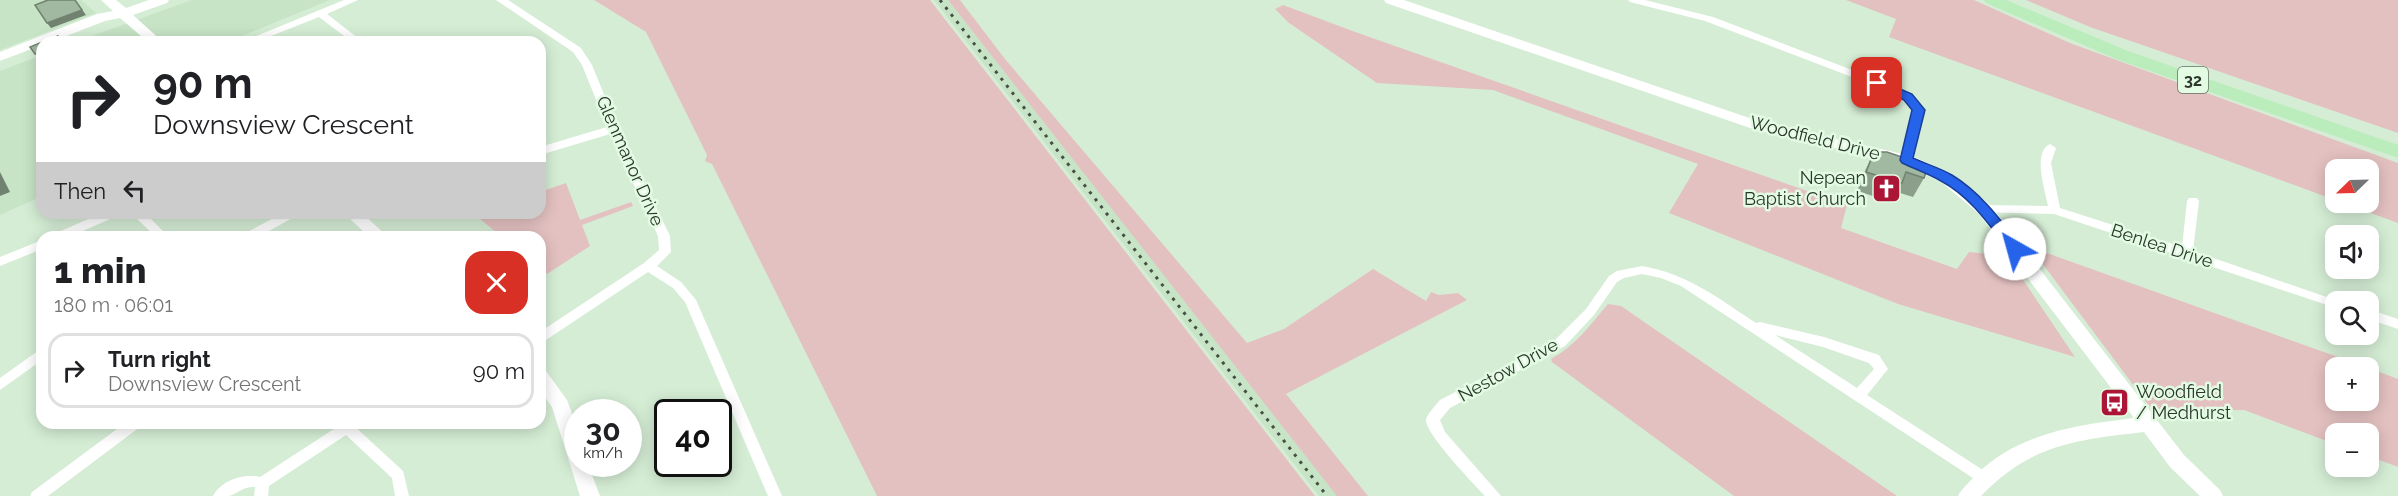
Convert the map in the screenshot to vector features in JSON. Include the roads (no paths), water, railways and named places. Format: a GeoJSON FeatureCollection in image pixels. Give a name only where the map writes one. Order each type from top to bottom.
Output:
{"type":"FeatureCollection","features":[{"type":"Feature","properties":{"kind":"main road","name":"32"},"geometry":{"type":"LineString","coordinates":[[1992,0],[2122,55],[2398,152]]}},
{"type":"Feature","properties":{"kind":"main road","name":"32"},"geometry":{"type":"LineString","coordinates":[[2014,0],[2136,50],[2398,142]]}},
{"type":"Feature","properties":{"kind":"street"},"geometry":{"type":"LineString","coordinates":[[108,0],[150,36]]}},
{"type":"Feature","properties":{"kind":"street"},"geometry":{"type":"LineString","coordinates":[[54,36],[102,17],[125,13],[162,0]]}},
{"type":"Feature","properties":{"kind":"street"},"geometry":{"type":"LineString","coordinates":[[262,36],[352,0]]}},
{"type":"Feature","properties":{"kind":"street","name":"Glenmanor Drive"},"geometry":{"type":"LineString","coordinates":[[501,0],[577,50],[587,65],[613,129],[664,236],[665,252],[648,267],[546,335]]}},
{"type":"Feature","properties":{"kind":"street","name":"Woodfield Drive"},"geometry":{"type":"LineString","coordinates":[[1391,0],[1761,127],[1907,160],[1947,178],[1984,209],[2177,461],[2212,496]]}},
{"type":"Feature","properties":{"kind":"street"},"geometry":{"type":"LineString","coordinates":[[1633,0],[1709,19],[1908,97],[1919,110],[1907,160]]}},
{"type":"Feature","properties":{"kind":"street"},"geometry":{"type":"LineString","coordinates":[[76,36],[107,24],[125,13]]}},
{"type":"Feature","properties":{"kind":"street"},"geometry":{"type":"LineString","coordinates":[[320,13],[350,36]]}},
{"type":"Feature","properties":{"kind":"street"},"geometry":{"type":"LineString","coordinates":[[0,57],[36,43]]}},
{"type":"Feature","properties":{"kind":"street"},"geometry":{"type":"LineString","coordinates":[[0,65],[36,51]]}},
{"type":"Feature","properties":{"kind":"street"},"geometry":{"type":"LineString","coordinates":[[546,149],[613,129]]}},
{"type":"Feature","properties":{"kind":"street"},"geometry":{"type":"LineString","coordinates":[[2050,148],[2045,163],[2055,210]]}},
{"type":"Feature","properties":{"kind":"street"},"geometry":{"type":"LineString","coordinates":[[2187,254],[2193,201]]}},
{"type":"Feature","properties":{"kind":"street","name":"Benlea Drive"},"geometry":{"type":"LineString","coordinates":[[1984,209],[2055,210],[2325,299]]}},
{"type":"Feature","properties":{"kind":"street"},"geometry":{"type":"LineString","coordinates":[[72,231],[99,219]]}},
{"type":"Feature","properties":{"kind":"street"},"geometry":{"type":"LineString","coordinates":[[145,219],[157,231]]}},
{"type":"Feature","properties":{"kind":"street"},"geometry":{"type":"LineString","coordinates":[[259,231],[281,219]]}},
{"type":"Feature","properties":{"kind":"street"},"geometry":{"type":"LineString","coordinates":[[359,219],[373,231]]}},
{"type":"Feature","properties":{"kind":"street"},"geometry":{"type":"LineString","coordinates":[[0,262],[36,247]]}},
{"type":"Feature","properties":{"kind":"street"},"geometry":{"type":"LineString","coordinates":[[648,267],[677,285],[690,300],[775,496]]}},
{"type":"Feature","properties":{"kind":"street","name":"Nestow Drive"},"geometry":{"type":"LineString","coordinates":[[1494,496],[1440,436],[1434,427],[1433,419],[1445,404],[1560,343],[1590,312],[1613,279],[1621,274],[1642,270],[1685,283],[1984,478]]}},
{"type":"Feature","properties":{"kind":"street"},"geometry":{"type":"LineString","coordinates":[[2379,318],[2398,324]]}},
{"type":"Feature","properties":{"kind":"street","name":"Nestow Drive"},"geometry":{"type":"LineString","coordinates":[[1753,326],[1824,342],[1874,359],[1881,369],[1858,396]]}},
{"type":"Feature","properties":{"kind":"street"},"geometry":{"type":"LineString","coordinates":[[0,385],[36,358]]}},
{"type":"Feature","properties":{"kind":"street"},"geometry":{"type":"LineString","coordinates":[[546,385],[560,405],[564,417]]}},
{"type":"Feature","properties":{"kind":"street"},"geometry":{"type":"LineString","coordinates":[[1968,496],[1984,478],[2022,452],[2044,441],[2086,431],[2148,424]]}},
{"type":"Feature","properties":{"kind":"street"},"geometry":{"type":"LineString","coordinates":[[37,496],[127,429]]}},
{"type":"Feature","properties":{"kind":"street"},"geometry":{"type":"LineString","coordinates":[[220,496],[241,482],[253,481],[261,490],[341,429]]}},
{"type":"Feature","properties":{"kind":"street"},"geometry":{"type":"LineString","coordinates":[[348,429],[398,475],[402,496]]}},
{"type":"Feature","properties":{"kind":"street"},"geometry":{"type":"LineString","coordinates":[[583,477],[590,496]]}},
{"type":"Feature","properties":{"kind":"railway"},"geometry":{"type":"LineString","coordinates":[[940,0],[1327,496]]}},
{"type":"Feature","properties":{"kind":"place","name":"Nepean Baptist Church"},"geometry":{"type":"Point","coordinates":[1887,188]}},
{"type":"Feature","properties":{"kind":"place","name":"Woodfield / Medhurst"},"geometry":{"type":"Point","coordinates":[2115,402]}}]}
